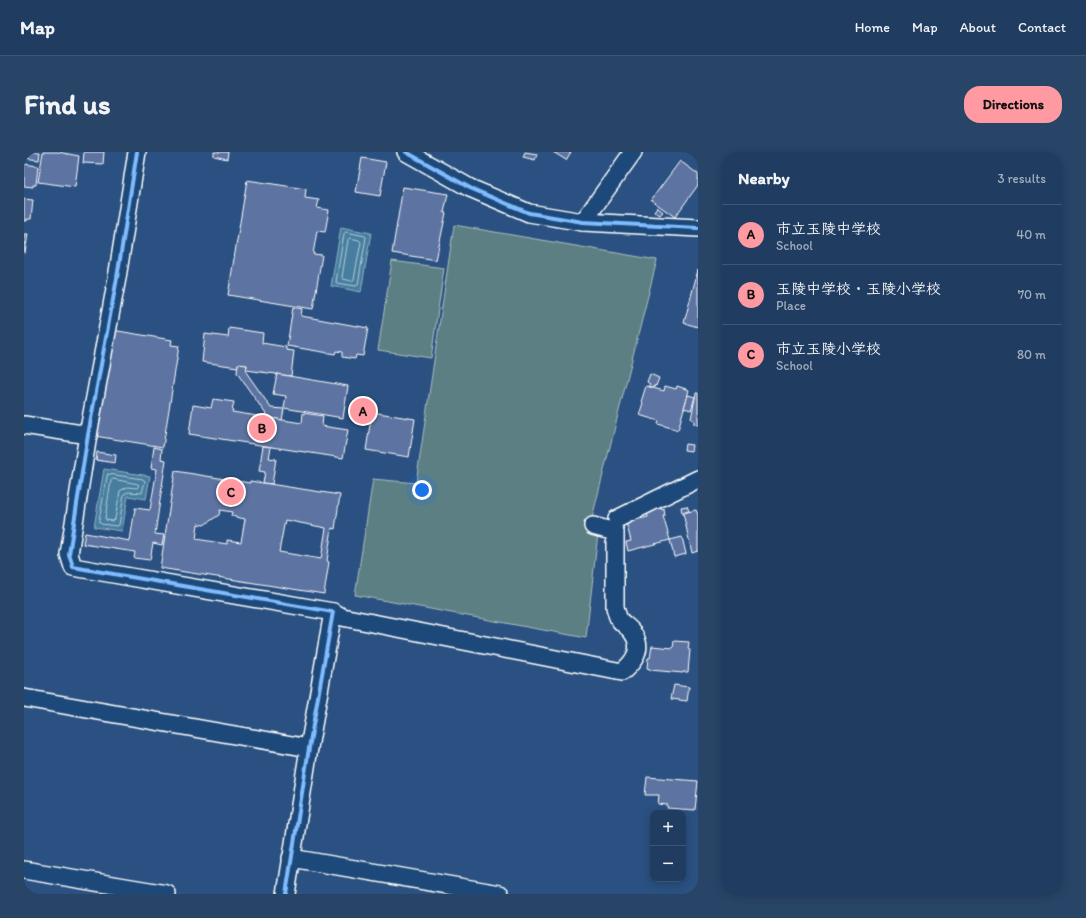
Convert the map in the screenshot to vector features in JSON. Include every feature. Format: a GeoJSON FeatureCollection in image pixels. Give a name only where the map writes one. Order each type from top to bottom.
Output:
{"type":"FeatureCollection","features":[{"type":"Feature","properties":{"kind":"street"},"geometry":{"type":"LineString","coordinates":[[136,152],[117,278],[88,435],[69,554],[73,566],[333,612],[342,617],[622,672],[632,664],[638,650],[638,643],[632,632],[619,619],[616,607],[615,532],[593,526]]}},
{"type":"Feature","properties":{"kind":"street"},"geometry":{"type":"LineString","coordinates":[[406,152],[470,188],[529,213],[583,222],[698,228]]}},
{"type":"Feature","properties":{"kind":"street"},"geometry":{"type":"LineString","coordinates":[[583,222],[633,152]]}},
{"type":"Feature","properties":{"kind":"street"},"geometry":{"type":"LineString","coordinates":[[24,425],[88,435]]}},
{"type":"Feature","properties":{"kind":"street"},"geometry":{"type":"LineString","coordinates":[[617,519],[698,478]]}},
{"type":"Feature","properties":{"kind":"street"},"geometry":{"type":"LineString","coordinates":[[286,894],[309,748],[333,612]]}},
{"type":"Feature","properties":{"kind":"street"},"geometry":{"type":"LineString","coordinates":[[24,698],[309,748]]}},
{"type":"Feature","properties":{"kind":"street"},"geometry":{"type":"LineString","coordinates":[[291,858],[500,894]]}},
{"type":"Feature","properties":{"kind":"street"},"geometry":{"type":"LineString","coordinates":[[24,870],[167,894]]}},
{"type":"Feature","properties":{"kind":"green space"},"geometry":{"type":"Polygon","coordinates":[[[454,225],[657,260],[589,530],[598,533],[586,638],[355,595],[373,479],[416,483],[454,225]]]}},
{"type":"Feature","properties":{"kind":"green space"},"geometry":{"type":"Polygon","coordinates":[[[392,261],[444,268],[431,358],[378,350],[392,261]]]}},
{"type":"Feature","properties":{"kind":"water"},"geometry":{"type":"Polygon","coordinates":[[[341,227],[371,233],[361,292],[331,286],[341,227]]]}},
{"type":"Feature","properties":{"kind":"water"},"geometry":{"type":"Polygon","coordinates":[[[104,469],[150,476],[146,499],[128,496],[122,531],[94,527],[104,469]]]}},
{"type":"Feature","properties":{"kind":"building"},"geometry":{"type":"Polygon","coordinates":[[[24,152],[40,152],[39,160],[24,158],[24,152]]]}},
{"type":"Feature","properties":{"kind":"building"},"geometry":{"type":"Polygon","coordinates":[[[43,152],[58,152],[79,156],[75,187],[38,182],[43,152]]]}},
{"type":"Feature","properties":{"kind":"building"},"geometry":{"type":"Polygon","coordinates":[[[84,152],[104,152],[103,164],[83,163],[84,152]]]}},
{"type":"Feature","properties":{"kind":"building"},"geometry":{"type":"Polygon","coordinates":[[[214,152],[228,152],[227,159],[214,156],[214,152]]]}},
{"type":"Feature","properties":{"kind":"building"},"geometry":{"type":"Polygon","coordinates":[[[525,152],[537,154],[535,160],[523,157],[525,152]]]}},
{"type":"Feature","properties":{"kind":"building"},"geometry":{"type":"Polygon","coordinates":[[[553,152],[571,152],[566,160],[553,152]]]}},
{"type":"Feature","properties":{"kind":"building"},"geometry":{"type":"Polygon","coordinates":[[[362,158],[386,162],[380,196],[356,192],[362,158]]]}},
{"type":"Feature","properties":{"kind":"building"},"geometry":{"type":"Polygon","coordinates":[[[680,161],[698,174],[698,185],[675,217],[651,200],[680,161]]]}},
{"type":"Feature","properties":{"kind":"building"},"geometry":{"type":"Polygon","coordinates":[[[24,164],[38,166],[36,185],[33,185],[33,187],[24,186],[24,164]]]}},
{"type":"Feature","properties":{"kind":"building"},"geometry":{"type":"Polygon","coordinates":[[[247,180],[306,189],[305,198],[319,200],[317,208],[329,210],[325,232],[317,231],[313,254],[322,255],[313,309],[228,295],[247,180]]]}},
{"type":"Feature","properties":{"kind":"building"},"geometry":{"type":"Polygon","coordinates":[[[403,187],[448,194],[444,213],[446,213],[436,260],[392,253],[403,187]]]}},
{"type":"Feature","properties":{"kind":"building"},"geometry":{"type":"Polygon","coordinates":[[[24,199],[33,200],[31,219],[27,219],[27,221],[24,221],[24,199]]]}},
{"type":"Feature","properties":{"kind":"building"},"geometry":{"type":"Polygon","coordinates":[[[657,207],[663,212],[660,215],[654,211],[657,207]]]}},
{"type":"Feature","properties":{"kind":"building"},"geometry":{"type":"Polygon","coordinates":[[[24,234],[28,234],[25,253],[24,253],[24,234]]]}},
{"type":"Feature","properties":{"kind":"building"},"geometry":{"type":"Polygon","coordinates":[[[698,270],[698,327],[684,323],[698,270]]]}},
{"type":"Feature","properties":{"kind":"building"},"geometry":{"type":"Polygon","coordinates":[[[293,307],[302,309],[301,316],[368,328],[363,356],[356,355],[355,359],[342,357],[342,352],[336,351],[335,354],[287,346],[293,307]]]}},
{"type":"Feature","properties":{"kind":"building"},"geometry":{"type":"Polygon","coordinates":[[[229,328],[263,333],[262,343],[286,347],[286,350],[294,351],[291,376],[246,370],[247,365],[238,364],[238,367],[202,362],[205,334],[228,337],[229,328]]]}},
{"type":"Feature","properties":{"kind":"building"},"geometry":{"type":"Polygon","coordinates":[[[112,330],[172,340],[171,345],[179,346],[163,447],[95,436],[112,330]]]}},
{"type":"Feature","properties":{"kind":"building"},"geometry":{"type":"Polygon","coordinates":[[[238,364],[247,365],[246,372],[271,408],[284,409],[282,420],[268,417],[237,373],[238,364]]]}},
{"type":"Feature","properties":{"kind":"building"},"geometry":{"type":"Polygon","coordinates":[[[277,374],[348,386],[343,418],[284,408],[286,396],[273,394],[277,374]]]}},
{"type":"Feature","properties":{"kind":"building"},"geometry":{"type":"Polygon","coordinates":[[[650,374],[659,378],[654,388],[649,386],[650,384],[647,382],[650,374]]]}},
{"type":"Feature","properties":{"kind":"building"},"geometry":{"type":"Polygon","coordinates":[[[646,386],[664,391],[665,386],[676,389],[677,386],[689,390],[678,430],[658,424],[659,421],[639,415],[646,386]]]}},
{"type":"Feature","properties":{"kind":"building"},"geometry":{"type":"Polygon","coordinates":[[[696,393],[698,393],[698,425],[694,424],[694,420],[691,419],[696,393]]]}},
{"type":"Feature","properties":{"kind":"building"},"geometry":{"type":"Polygon","coordinates":[[[688,395],[695,397],[691,410],[684,408],[688,395]]]}},
{"type":"Feature","properties":{"kind":"building"},"geometry":{"type":"Polygon","coordinates":[[[213,399],[234,402],[232,412],[302,423],[303,413],[323,416],[322,426],[348,430],[343,458],[189,434],[193,405],[211,408],[213,399]]]}},
{"type":"Feature","properties":{"kind":"building"},"geometry":{"type":"Polygon","coordinates":[[[372,412],[415,419],[409,457],[366,450],[372,412]]]}},
{"type":"Feature","properties":{"kind":"building"},"geometry":{"type":"Polygon","coordinates":[[[685,444],[692,445],[691,451],[684,450],[685,444]]]}},
{"type":"Feature","properties":{"kind":"building"},"geometry":{"type":"Polygon","coordinates":[[[263,446],[271,447],[269,458],[276,459],[272,484],[263,483],[265,472],[259,471],[263,446]]]}},
{"type":"Feature","properties":{"kind":"building"},"geometry":{"type":"Polygon","coordinates":[[[154,447],[162,449],[161,459],[166,460],[155,534],[164,535],[162,545],[153,543],[150,560],[134,558],[135,552],[83,544],[85,533],[130,541],[135,508],[150,510],[157,469],[151,468],[154,447]]]}},
{"type":"Feature","properties":{"kind":"building"},"geometry":{"type":"Polygon","coordinates":[[[97,452],[116,455],[115,463],[96,460],[97,452]]]}},
{"type":"Feature","properties":{"kind":"building"},"geometry":{"type":"Polygon","coordinates":[[[175,471],[340,495],[335,529],[332,528],[324,594],[160,568],[175,471]],[[220,510],[219,515],[204,525],[198,524],[196,539],[227,544],[227,540],[241,542],[245,519],[231,516],[232,512],[220,510]],[[285,520],[279,552],[321,559],[326,528],[285,520]]]}},
{"type":"Feature","properties":{"kind":"building"},"geometry":{"type":"Polygon","coordinates":[[[660,504],[662,510],[664,509],[665,516],[663,516],[670,540],[628,551],[626,542],[631,541],[626,522],[648,517],[646,509],[660,504]]]}},
{"type":"Feature","properties":{"kind":"building"},"geometry":{"type":"Polygon","coordinates":[[[687,506],[689,511],[682,513],[681,507],[687,506]]]}},
{"type":"Feature","properties":{"kind":"building"},"geometry":{"type":"Polygon","coordinates":[[[696,510],[698,515],[698,551],[692,553],[683,513],[696,510]]]}},
{"type":"Feature","properties":{"kind":"building"},"geometry":{"type":"Polygon","coordinates":[[[682,537],[686,554],[674,557],[670,540],[682,537]]]}},
{"type":"Feature","properties":{"kind":"building"},"geometry":{"type":"Polygon","coordinates":[[[674,641],[689,642],[688,649],[690,650],[688,672],[683,673],[650,670],[647,668],[648,658],[650,658],[652,646],[673,648],[674,641]]]}},
{"type":"Feature","properties":{"kind":"building"},"geometry":{"type":"Polygon","coordinates":[[[674,685],[689,687],[687,701],[671,699],[674,685]]]}},
{"type":"Feature","properties":{"kind":"building"},"geometry":{"type":"Polygon","coordinates":[[[647,777],[698,781],[695,810],[667,808],[668,805],[658,804],[659,795],[645,795],[647,777]]]}},
{"type":"Feature","properties":{"kind":"cycle path"},"geometry":{"type":"LineString","coordinates":[[137,152],[117,278],[88,435],[69,554],[73,567],[333,612],[309,748],[286,894]]}},
{"type":"Feature","properties":{"kind":"cycle path"},"geometry":{"type":"LineString","coordinates":[[406,152],[470,188],[529,213],[583,222],[698,228]]}},
{"type":"Feature","properties":{"kind":"place","name":"市立玉陵中学校"},"geometry":{"type":"Point","coordinates":[363,411]}},
{"type":"Feature","properties":{"kind":"place","name":"玉陵中学校・玉陵小学校"},"geometry":{"type":"Point","coordinates":[262,428]}},
{"type":"Feature","properties":{"kind":"place","name":"市立玉陵小学校"},"geometry":{"type":"Point","coordinates":[231,492]}}]}
